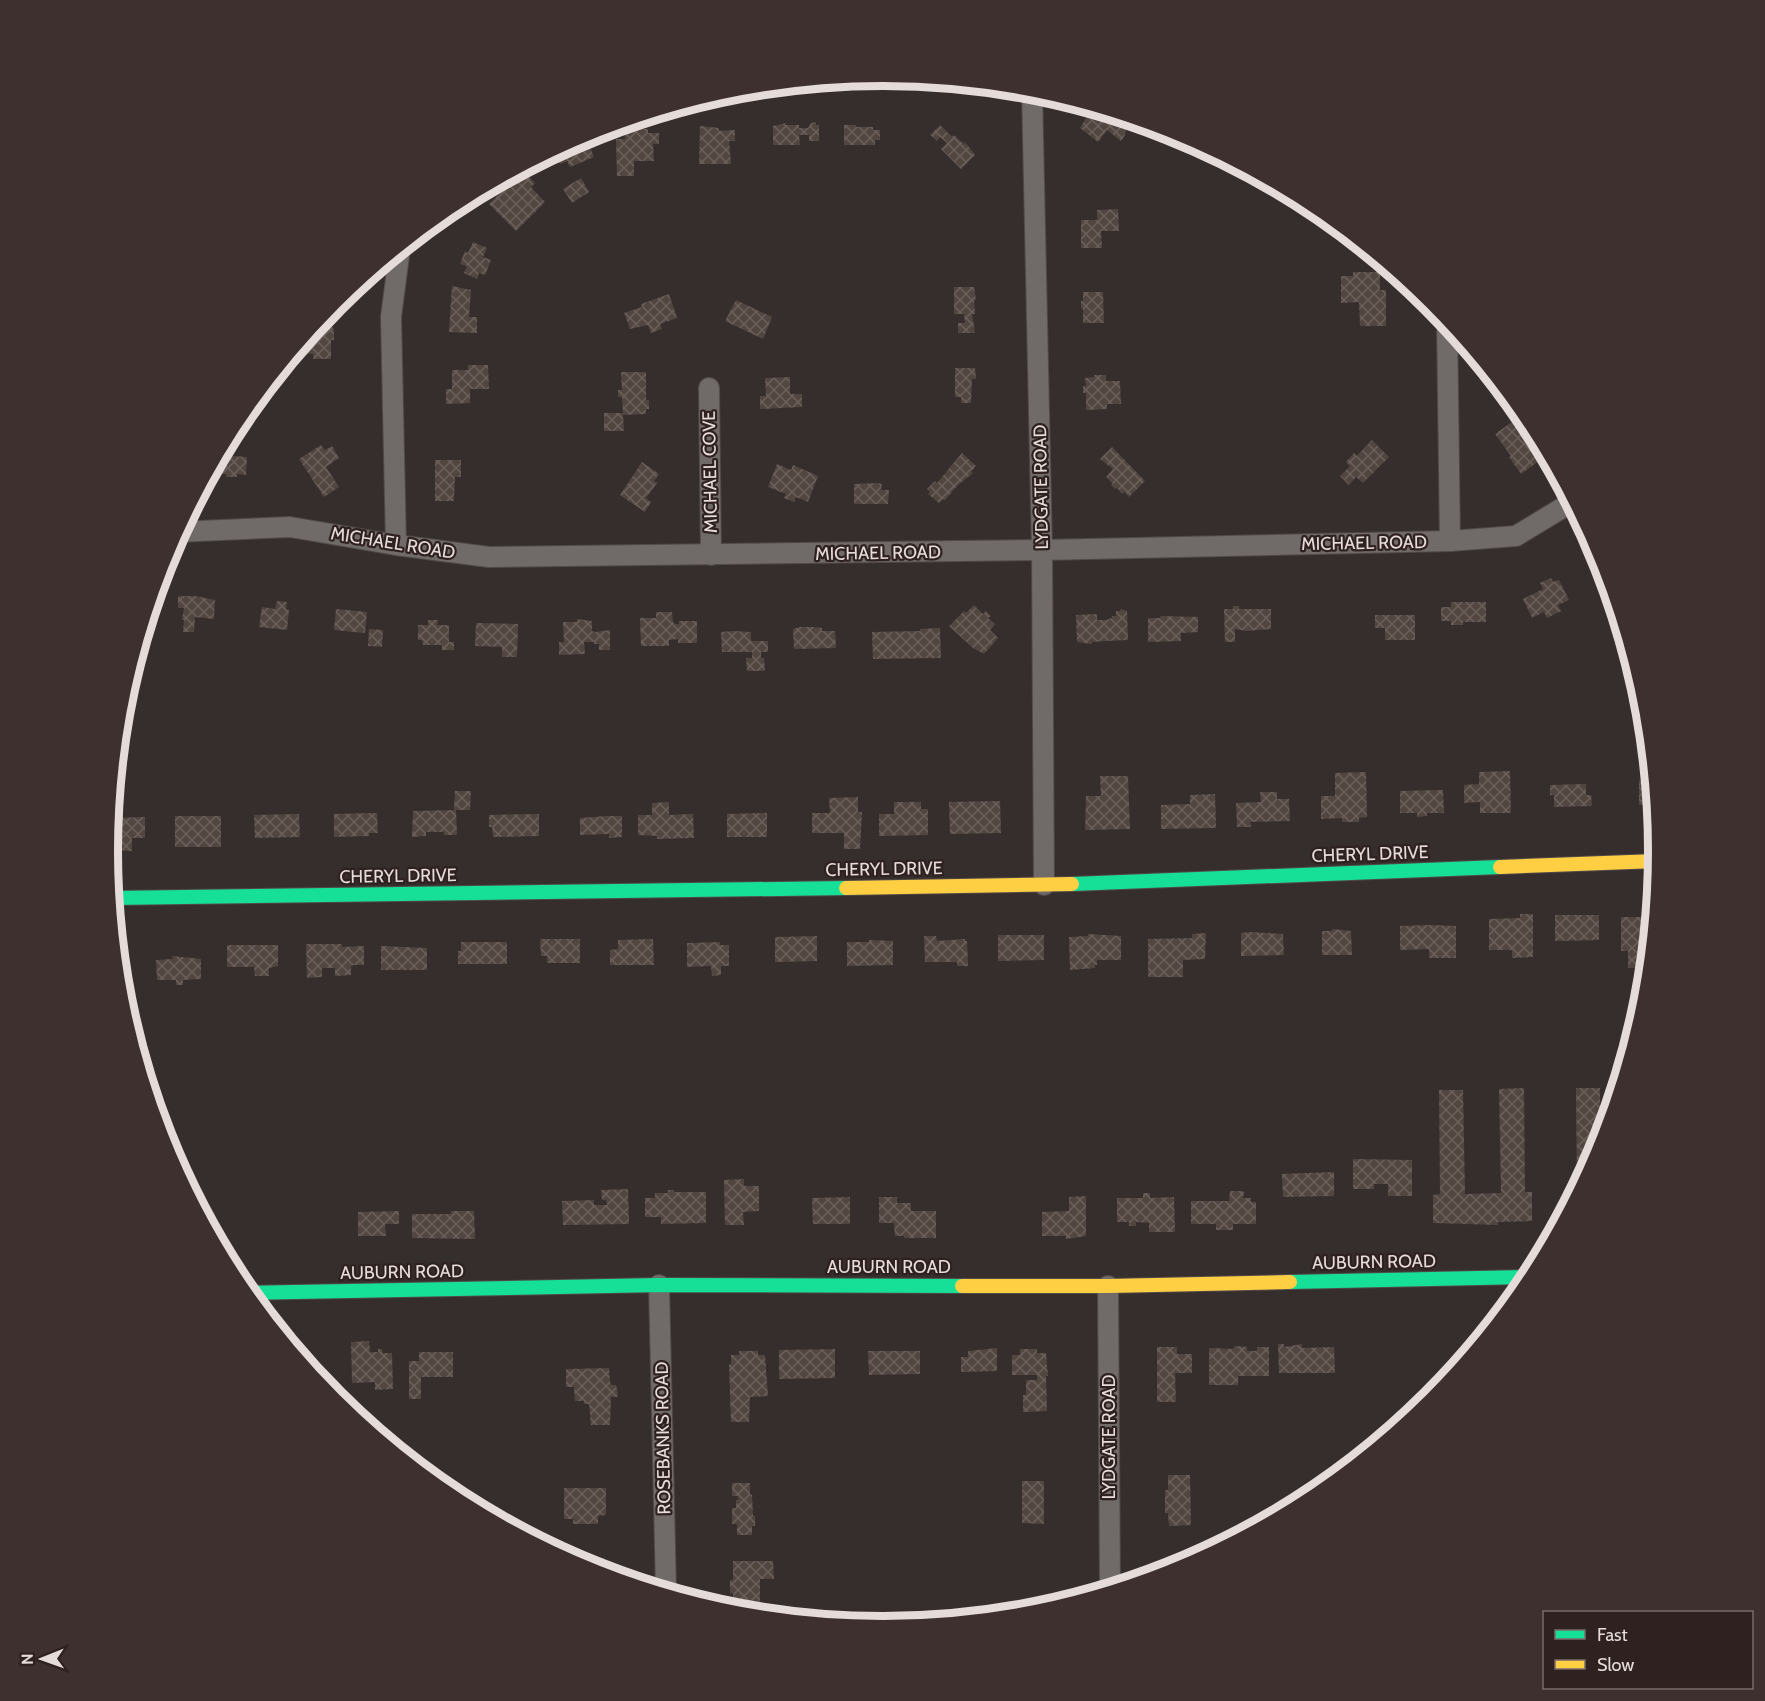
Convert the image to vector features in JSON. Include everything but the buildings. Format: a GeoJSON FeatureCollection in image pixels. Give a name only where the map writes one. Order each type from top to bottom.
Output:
{"type":"FeatureCollection","features":[{"type":"Feature","properties":{"kind":"street","name":"LYDGATE ROAD"},"geometry":{"type":"LineString","coordinates":[[1032,100],[1042,550],[1044,885]]}},
{"type":"Feature","properties":{"kind":"street"},"geometry":{"type":"LineString","coordinates":[[396,545],[391,318],[399,259]]}},
{"type":"Feature","properties":{"kind":"street"},"geometry":{"type":"LineString","coordinates":[[1448,336],[1450,541]]}},
{"type":"Feature","properties":{"kind":"street","name":"MICHAEL COVE"},"geometry":{"type":"LineString","coordinates":[[709,388],[711,555]]}},
{"type":"Feature","properties":{"kind":"street","name":"MICHAEL ROAD"},"geometry":{"type":"LineString","coordinates":[[188,532],[290,527],[396,545],[489,557],[1042,550],[1450,541],[1516,536],[1566,506]]}},
{"type":"Feature","properties":{"kind":"street","name":"CHERYL DRIVE"},"geometry":{"type":"LineString","coordinates":[[119,898],[1044,885],[1648,861]]}},
{"type":"Feature","properties":{"kind":"street","name":"AUBURN ROAD"},"geometry":{"type":"LineString","coordinates":[[259,1293],[660,1285],[1108,1286],[1518,1277]]}},
{"type":"Feature","properties":{"kind":"street","name":"ROSEBANKS ROAD"},"geometry":{"type":"LineString","coordinates":[[660,1285],[666,1583]]}},
{"type":"Feature","properties":{"kind":"street","name":"LYDGATE ROAD"},"geometry":{"type":"LineString","coordinates":[[1108,1286],[1110,1580]]}},
{"type":"Feature","properties":{"kind":"traffic: fast"},"geometry":{"type":"LineString","coordinates":[[1072,884],[1500,867]]}},
{"type":"Feature","properties":{"kind":"traffic: fast"},"geometry":{"type":"LineString","coordinates":[[119,898],[846,888]]}},
{"type":"Feature","properties":{"kind":"traffic: fast"},"geometry":{"type":"LineString","coordinates":[[1290,1282],[1518,1277]]}},
{"type":"Feature","properties":{"kind":"traffic: fast"},"geometry":{"type":"LineString","coordinates":[[259,1293],[659,1285],[962,1286]]}},
{"type":"Feature","properties":{"kind":"traffic: slow"},"geometry":{"type":"LineString","coordinates":[[1500,867],[1648,861]]}},
{"type":"Feature","properties":{"kind":"traffic: slow"},"geometry":{"type":"LineString","coordinates":[[846,888],[1072,884]]}},
{"type":"Feature","properties":{"kind":"traffic: slow"},"geometry":{"type":"LineString","coordinates":[[962,1286],[1290,1282]]}}]}
